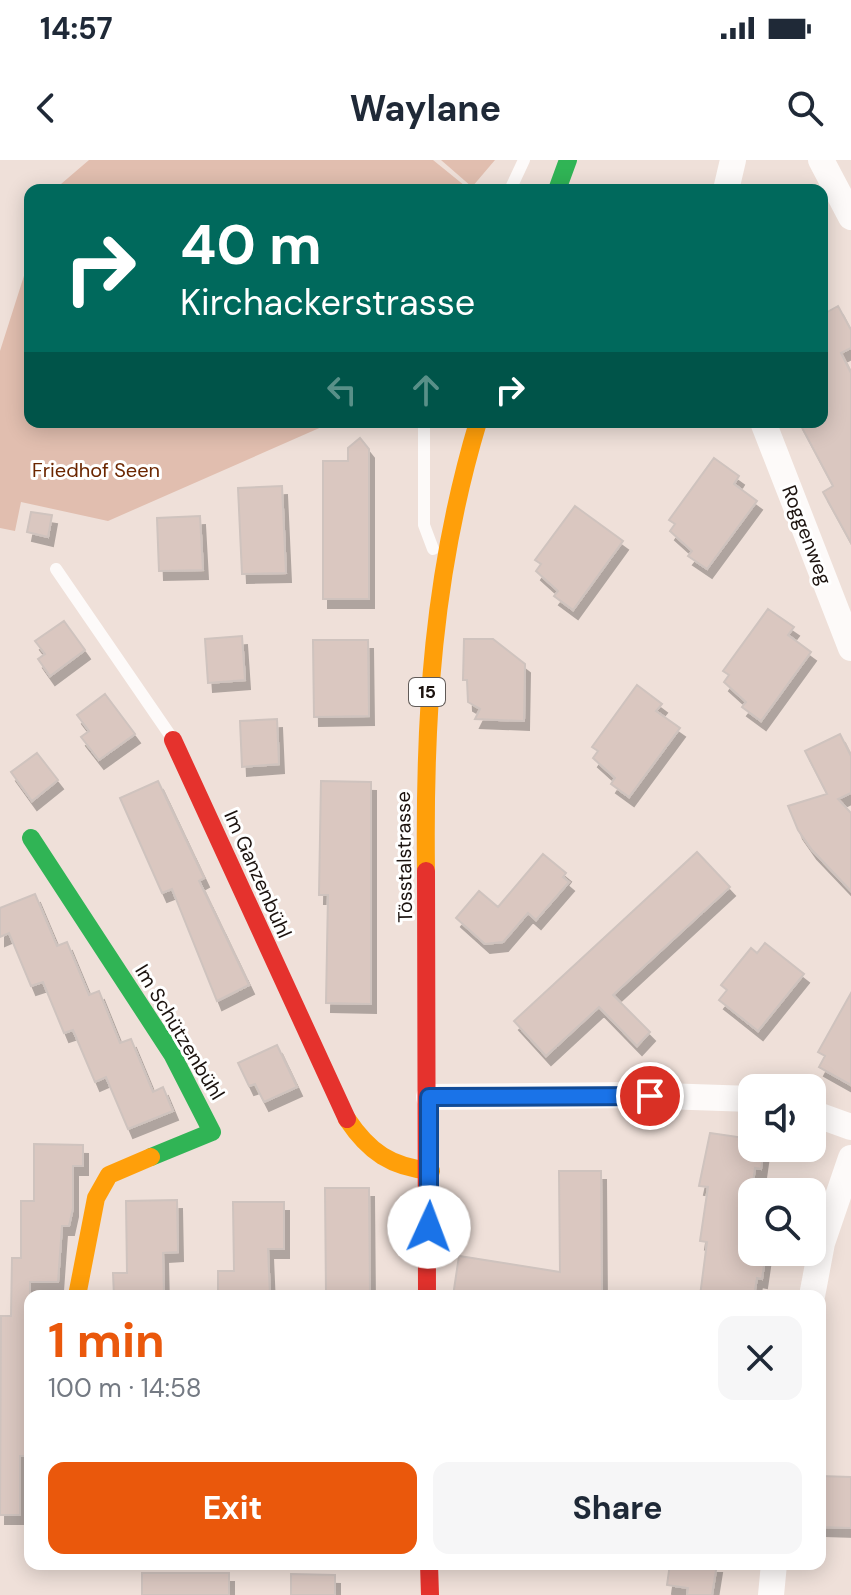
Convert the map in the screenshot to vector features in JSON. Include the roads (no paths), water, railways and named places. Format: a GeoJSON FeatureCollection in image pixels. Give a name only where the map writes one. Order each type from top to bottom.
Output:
{"type":"FeatureCollection","features":[{"type":"Feature","properties":{"kind":"street"},"geometry":{"type":"LineString","coordinates":[[559,184],[568,160]]}},
{"type":"Feature","properties":{"kind":"street"},"geometry":{"type":"LineString","coordinates":[[727,184],[733,160]]}},
{"type":"Feature","properties":{"kind":"street"},"geometry":{"type":"LineString","coordinates":[[821,160],[851,217]]}},
{"type":"Feature","properties":{"kind":"street","name":"Tösstalstrasse"},"geometry":{"type":"LineString","coordinates":[[427,1290],[431,1171],[424,806],[428,657],[455,501],[476,428]]}},
{"type":"Feature","properties":{"kind":"street","name":"Roggenweg"},"geometry":{"type":"LineString","coordinates":[[765,428],[851,648]]}},
{"type":"Feature","properties":{"kind":"street","name":"Im Ganzenbühl"},"geometry":{"type":"LineString","coordinates":[[173,740],[340,1109],[364,1146],[396,1167],[431,1171]]}},
{"type":"Feature","properties":{"kind":"street","name":"Im Schützenbühl"},"geometry":{"type":"LineString","coordinates":[[31,838],[172,1054],[212,1132],[109,1175],[96,1198],[78,1290]]}},
{"type":"Feature","properties":{"kind":"street"},"geometry":{"type":"LineString","coordinates":[[429,1097],[633,1095],[738,1099]]}},
{"type":"Feature","properties":{"kind":"street"},"geometry":{"type":"LineString","coordinates":[[826,1118],[851,1127]]}},
{"type":"Feature","properties":{"kind":"street"},"geometry":{"type":"LineString","coordinates":[[813,1290],[822,1243],[851,1158]]}},
{"type":"Feature","properties":{"kind":"street"},"geometry":{"type":"LineString","coordinates":[[429,1570],[430,1595]]}},
{"type":"Feature","properties":{"kind":"street"},"geometry":{"type":"LineString","coordinates":[[771,1595],[773,1570]]}},
{"type":"Feature","properties":{"kind":"lane"},"geometry":{"type":"LineString","coordinates":[[513,184],[524,160]]}},
{"type":"Feature","properties":{"kind":"lane"},"geometry":{"type":"LineString","coordinates":[[424,428],[424,525],[442,567]]}},
{"type":"Feature","properties":{"kind":"lane","name":"Im Ganzenbühl"},"geometry":{"type":"LineString","coordinates":[[56,569],[173,740]]}},
{"type":"Feature","properties":{"kind":"park label","name":"Friedhof Seen"},"geometry":{"type":"Point","coordinates":[96,470]}}]}
